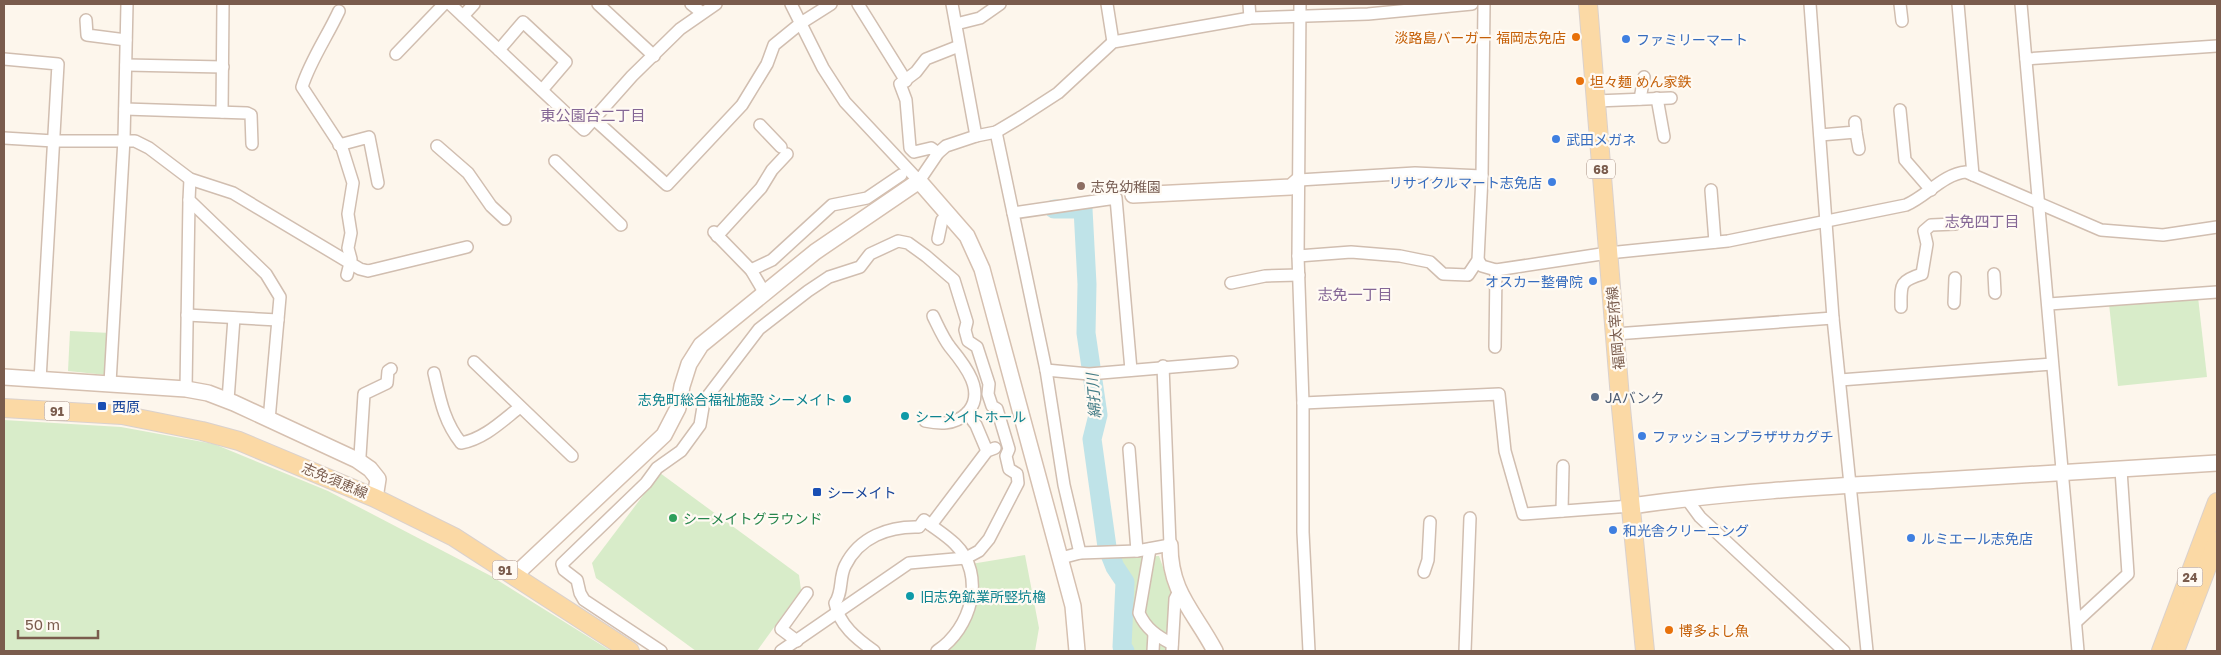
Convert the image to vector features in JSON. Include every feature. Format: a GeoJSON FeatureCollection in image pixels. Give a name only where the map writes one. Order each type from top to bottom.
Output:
{"type":"FeatureCollection","features":[{"type":"Feature","properties":{"kind":"main road","name":"福岡太宰府線"},"geometry":{"type":"LineString","coordinates":[[1588,4],[1615,334],[1645,651]]}},
{"type":"Feature","properties":{"kind":"main road","name":"志免須恵線"},"geometry":{"type":"LineString","coordinates":[[4,408],[122,415],[202,431],[239,441],[375,498],[454,537],[630,651]]}},
{"type":"Feature","properties":{"kind":"main road","name":"24"},"geometry":{"type":"LineString","coordinates":[[2161,651],[2217,502]]}},
{"type":"Feature","properties":{"kind":"main road","name":"24"},"geometry":{"type":"LineString","coordinates":[[2175,651],[2217,541]]}},
{"type":"Feature","properties":{"kind":"street"},"geometry":{"type":"LineString","coordinates":[[110,383],[124,139],[127,4]]}},
{"type":"Feature","properties":{"kind":"street"},"geometry":{"type":"LineString","coordinates":[[222,112],[223,4]]}},
{"type":"Feature","properties":{"kind":"street"},"geometry":{"type":"LineString","coordinates":[[396,54],[444,4]]}},
{"type":"Feature","properties":{"kind":"street"},"geometry":{"type":"LineString","coordinates":[[450,4],[584,130],[632,76],[680,28],[701,12],[716,4]]}},
{"type":"Feature","properties":{"kind":"street"},"geometry":{"type":"LineString","coordinates":[[463,16],[474,4]]}},
{"type":"Feature","properties":{"kind":"street"},"geometry":{"type":"LineString","coordinates":[[598,4],[654,56]]}},
{"type":"Feature","properties":{"kind":"street"},"geometry":{"type":"LineString","coordinates":[[691,4],[701,12]]}},
{"type":"Feature","properties":{"kind":"street"},"geometry":{"type":"LineString","coordinates":[[791,4],[823,68],[845,102],[919,181],[967,236],[982,270],[1061,558],[1073,606],[1077,651]]}},
{"type":"Feature","properties":{"kind":"street"},"geometry":{"type":"LineString","coordinates":[[594,118],[667,185],[744,107],[767,64],[774,45],[801,23],[830,4]]}},
{"type":"Feature","properties":{"kind":"street"},"geometry":{"type":"LineString","coordinates":[[858,4],[906,81]]}},
{"type":"Feature","properties":{"kind":"street"},"geometry":{"type":"LineString","coordinates":[[952,4],[976,136]]}},
{"type":"Feature","properties":{"kind":"street"},"geometry":{"type":"LineString","coordinates":[[956,24],[980,18],[1000,4]]}},
{"type":"Feature","properties":{"kind":"street"},"geometry":{"type":"LineString","coordinates":[[1107,4],[1111,17],[1113,42]]}},
{"type":"Feature","properties":{"kind":"street"},"geometry":{"type":"LineString","coordinates":[[1249,4],[1250,18]]}},
{"type":"Feature","properties":{"kind":"street"},"geometry":{"type":"LineString","coordinates":[[1300,4],[1298,275],[1304,403],[1303,532],[1309,651]]}},
{"type":"Feature","properties":{"kind":"street"},"geometry":{"type":"LineString","coordinates":[[514,576],[664,435],[678,408],[689,364],[701,345],[815,252],[919,181],[938,153],[946,146],[976,136],[996,132],[1058,92],[1113,42],[1250,18],[1368,14],[1472,4]]}},
{"type":"Feature","properties":{"kind":"street"},"geometry":{"type":"LineString","coordinates":[[1298,256],[1351,252],[1400,256],[1430,262],[1443,274],[1468,275],[1478,260],[1482,176],[1484,4]]}},
{"type":"Feature","properties":{"kind":"street"},"geometry":{"type":"LineString","coordinates":[[1810,4],[1833,318],[1867,651]]}},
{"type":"Feature","properties":{"kind":"street"},"geometry":{"type":"LineString","coordinates":[[1900,4],[1902,21]]}},
{"type":"Feature","properties":{"kind":"street"},"geometry":{"type":"LineString","coordinates":[[1958,4],[1973,175]]}},
{"type":"Feature","properties":{"kind":"street"},"geometry":{"type":"LineString","coordinates":[[2021,4],[2078,651]]}},
{"type":"Feature","properties":{"kind":"street"},"geometry":{"type":"LineString","coordinates":[[339,11],[321,49],[307,71],[302,87],[339,145],[353,184],[348,214],[350,233],[348,248],[349,270]]}},
{"type":"Feature","properties":{"kind":"street"},"geometry":{"type":"LineString","coordinates":[[86,20],[87,35],[126,40]]}},
{"type":"Feature","properties":{"kind":"street"},"geometry":{"type":"LineString","coordinates":[[499,50],[523,22],[566,62],[542,90]]}},
{"type":"Feature","properties":{"kind":"street"},"geometry":{"type":"LineString","coordinates":[[938,153],[931,148],[914,152],[910,148],[906,100],[900,84],[916,72],[926,59],[959,46]]}},
{"type":"Feature","properties":{"kind":"street"},"geometry":{"type":"LineString","coordinates":[[2026,59],[2217,46]]}},
{"type":"Feature","properties":{"kind":"street"},"geometry":{"type":"LineString","coordinates":[[4,59],[58,64],[40,380]]}},
{"type":"Feature","properties":{"kind":"street"},"geometry":{"type":"LineString","coordinates":[[126,65],[223,67]]}},
{"type":"Feature","properties":{"kind":"street"},"geometry":{"type":"LineString","coordinates":[[1640,99],[1644,77]]}},
{"type":"Feature","properties":{"kind":"street"},"geometry":{"type":"LineString","coordinates":[[1657,98],[1664,137]]}},
{"type":"Feature","properties":{"kind":"street"},"geometry":{"type":"LineString","coordinates":[[1596,101],[1671,98]]}},
{"type":"Feature","properties":{"kind":"street"},"geometry":{"type":"LineString","coordinates":[[125,109],[247,113],[251,115],[252,144]]}},
{"type":"Feature","properties":{"kind":"street"},"geometry":{"type":"LineString","coordinates":[[1900,110],[1905,160],[1931,190]]}},
{"type":"Feature","properties":{"kind":"street"},"geometry":{"type":"LineString","coordinates":[[760,125],[784,151],[761,188],[716,234],[751,270],[764,292]]}},
{"type":"Feature","properties":{"kind":"street"},"geometry":{"type":"LineString","coordinates":[[1820,134],[1856,127],[1859,149]]}},
{"type":"Feature","properties":{"kind":"street"},"geometry":{"type":"LineString","coordinates":[[996,132],[1046,370],[1064,485],[1080,553]]}},
{"type":"Feature","properties":{"kind":"street"},"geometry":{"type":"LineString","coordinates":[[339,145],[369,137],[378,183]]}},
{"type":"Feature","properties":{"kind":"street"},"geometry":{"type":"LineString","coordinates":[[4,138],[54,141],[124,139],[135,141],[149,148],[190,179],[233,194],[349,270],[368,271],[467,247]]}},
{"type":"Feature","properties":{"kind":"street"},"geometry":{"type":"LineString","coordinates":[[437,146],[468,173],[491,206],[504,220]]}},
{"type":"Feature","properties":{"kind":"street"},"geometry":{"type":"LineString","coordinates":[[555,161],[621,225]]}},
{"type":"Feature","properties":{"kind":"street"},"geometry":{"type":"LineString","coordinates":[[1478,260],[1482,266],[1496,270],[1608,253],[1715,242],[1827,222],[1906,205],[1919,200],[1957,173],[1966,172],[2101,230],[2123,234],[2163,235],[2217,227]]}},
{"type":"Feature","properties":{"kind":"street"},"geometry":{"type":"LineString","coordinates":[[1133,196],[1292,187],[1299,180],[1416,173],[1482,176]]}},
{"type":"Feature","properties":{"kind":"street"},"geometry":{"type":"LineString","coordinates":[[751,270],[779,254],[830,202],[866,198],[901,175]]}},
{"type":"Feature","properties":{"kind":"street"},"geometry":{"type":"LineString","coordinates":[[186,389],[190,179]]}},
{"type":"Feature","properties":{"kind":"street"},"geometry":{"type":"LineString","coordinates":[[1711,190],[1715,242]]}},
{"type":"Feature","properties":{"kind":"street"},"geometry":{"type":"LineString","coordinates":[[1013,213],[1116,198],[1131,370]]}},
{"type":"Feature","properties":{"kind":"street"},"geometry":{"type":"LineString","coordinates":[[189,200],[266,274],[280,297],[269,420]]}},
{"type":"Feature","properties":{"kind":"street"},"geometry":{"type":"LineString","coordinates":[[938,239],[942,220]]}},
{"type":"Feature","properties":{"kind":"street"},"geometry":{"type":"LineString","coordinates":[[1901,307],[1901,286],[1906,280],[1922,274],[1927,244],[1924,231],[1931,225],[1955,224]]}},
{"type":"Feature","properties":{"kind":"street"},"geometry":{"type":"LineString","coordinates":[[661,651],[584,600],[577,580],[564,570],[562,564],[646,483],[657,468],[681,451],[700,424],[704,401],[758,328],[829,277],[860,267],[870,254],[898,240],[908,243],[946,266],[954,280],[967,322],[965,330],[968,341],[977,348],[989,384],[988,394],[992,406],[997,409],[1007,444],[1006,456],[1009,469],[1017,474],[1018,483],[989,539],[979,551],[966,558],[909,563],[781,651]]}},
{"type":"Feature","properties":{"kind":"street"},"geometry":{"type":"LineString","coordinates":[[1495,347],[1496,270]]}},
{"type":"Feature","properties":{"kind":"street"},"geometry":{"type":"LineString","coordinates":[[1994,274],[1995,293]]}},
{"type":"Feature","properties":{"kind":"street"},"geometry":{"type":"LineString","coordinates":[[1231,283],[1265,276],[1298,275]]}},
{"type":"Feature","properties":{"kind":"street"},"geometry":{"type":"LineString","coordinates":[[1954,303],[1955,278]]}},
{"type":"Feature","properties":{"kind":"street"},"geometry":{"type":"LineString","coordinates":[[2048,304],[2217,292]]}},
{"type":"Feature","properties":{"kind":"street"},"geometry":{"type":"LineString","coordinates":[[187,315],[278,320]]}},
{"type":"Feature","properties":{"kind":"street"},"geometry":{"type":"LineString","coordinates":[[925,420],[948,423],[957,421],[967,413],[974,396],[971,376],[932,316]]}},
{"type":"Feature","properties":{"kind":"street"},"geometry":{"type":"LineString","coordinates":[[228,400],[234,318]]}},
{"type":"Feature","properties":{"kind":"street"},"geometry":{"type":"LineString","coordinates":[[1615,334],[1833,318]]}},
{"type":"Feature","properties":{"kind":"street"},"geometry":{"type":"LineString","coordinates":[[474,362],[572,456]]}},
{"type":"Feature","properties":{"kind":"street"},"geometry":{"type":"LineString","coordinates":[[1046,370],[1088,374],[1163,366],[1232,362]]}},
{"type":"Feature","properties":{"kind":"street"},"geometry":{"type":"LineString","coordinates":[[1840,380],[2052,364]]}},
{"type":"Feature","properties":{"kind":"street"},"geometry":{"type":"LineString","coordinates":[[1163,366],[1170,566],[1179,591],[1215,651]]}},
{"type":"Feature","properties":{"kind":"street"},"geometry":{"type":"LineString","coordinates":[[357,460],[360,456],[364,394],[387,383],[388,371],[391,369]]}},
{"type":"Feature","properties":{"kind":"street"},"geometry":{"type":"LineString","coordinates":[[434,373],[443,412],[453,433],[461,443],[483,436],[520,407]]}},
{"type":"Feature","properties":{"kind":"street"},"geometry":{"type":"LineString","coordinates":[[4,377],[110,383],[186,389],[208,393],[228,400],[357,460],[370,468],[378,479],[375,498]]}},
{"type":"Feature","properties":{"kind":"street"},"geometry":{"type":"LineString","coordinates":[[1304,403],[1499,394],[1505,451],[1523,514],[1631,506],[1686,498],[1850,484],[2062,474],[2217,463]]}},
{"type":"Feature","properties":{"kind":"street"},"geometry":{"type":"LineString","coordinates":[[930,525],[991,450],[967,413]]}},
{"type":"Feature","properties":{"kind":"street"},"geometry":{"type":"LineString","coordinates":[[1129,449],[1137,551]]}},
{"type":"Feature","properties":{"kind":"street"},"geometry":{"type":"LineString","coordinates":[[1562,511],[1563,466]]}},
{"type":"Feature","properties":{"kind":"street"},"geometry":{"type":"LineString","coordinates":[[2076,622],[2128,574],[2120,470]]}},
{"type":"Feature","properties":{"kind":"street"},"geometry":{"type":"LineString","coordinates":[[1686,498],[1700,517],[1844,651]]}},
{"type":"Feature","properties":{"kind":"street"},"geometry":{"type":"LineString","coordinates":[[1465,651],[1470,518]]}},
{"type":"Feature","properties":{"kind":"street"},"geometry":{"type":"LineString","coordinates":[[874,651],[857,639],[837,613],[835,603],[840,595],[845,566],[864,541],[883,531],[904,526],[919,527],[924,520],[956,544],[966,558],[972,580],[971,603],[963,624],[951,642],[937,651]]}},
{"type":"Feature","properties":{"kind":"street"},"geometry":{"type":"LineString","coordinates":[[1424,572],[1428,560],[1430,522]]}},
{"type":"Feature","properties":{"kind":"street"},"geometry":{"type":"LineString","coordinates":[[1061,558],[1080,553],[1137,551],[1170,545]]}},
{"type":"Feature","properties":{"kind":"street"},"geometry":{"type":"LineString","coordinates":[[1150,549],[1139,613],[1143,623],[1172,648]]}},
{"type":"Feature","properties":{"kind":"street"},"geometry":{"type":"LineString","coordinates":[[1172,648],[1175,599],[1179,591]]}},
{"type":"Feature","properties":{"kind":"street"},"geometry":{"type":"LineString","coordinates":[[797,641],[781,629],[807,593]]}},
{"type":"Feature","properties":{"kind":"street"},"geometry":{"type":"LineString","coordinates":[[1152,651],[1154,634]]}},
{"type":"Feature","properties":{"kind":"green space"},"geometry":{"type":"Polygon","coordinates":[[[2198,297],[2207,377],[2118,386],[2109,304],[2198,297]]]}},
{"type":"Feature","properties":{"kind":"green space"},"geometry":{"type":"Polygon","coordinates":[[[70,331],[110,333],[106,375],[68,371],[70,331]]]}},
{"type":"Feature","properties":{"kind":"green space"},"geometry":{"type":"Polygon","coordinates":[[[4,420],[121,427],[214,444],[328,491],[491,576],[611,651],[4,651],[4,420]]]}},
{"type":"Feature","properties":{"kind":"green space","name":"シーメイトグラウンド"},"geometry":{"type":"Polygon","coordinates":[[[660,473],[799,575],[801,590],[757,651],[696,651],[596,578],[592,563],[660,473]]]}},
{"type":"Feature","properties":{"kind":"green space"},"geometry":{"type":"Polygon","coordinates":[[[1025,555],[1039,628],[1035,651],[942,651],[966,624],[971,564],[1025,555]]]}},
{"type":"Feature","properties":{"kind":"green space"},"geometry":{"type":"Polygon","coordinates":[[[1159,556],[1172,592],[1169,651],[1129,651],[1123,645],[1126,575],[1113,557],[1159,556]]]}},
{"type":"Feature","properties":{"kind":"waterway","name":"綿打川"},"geometry":{"type":"LineString","coordinates":[[1054,209],[1083,209],[1087,284],[1086,333],[1098,415],[1092,439],[1107,547],[1115,567],[1125,582],[1122,647],[1125,651]]}},
{"type":"Feature","properties":{"kind":"place","name":"淡路島バーガー 福岡志免店"},"geometry":{"type":"Point","coordinates":[1576,37]}},
{"type":"Feature","properties":{"kind":"place","name":"ファミリーマート"},"geometry":{"type":"Point","coordinates":[1626,39]}},
{"type":"Feature","properties":{"kind":"place","name":"坦々麺 めん家鉄"},"geometry":{"type":"Point","coordinates":[1580,81]}},
{"type":"Feature","properties":{"kind":"place","name":"武田メガネ"},"geometry":{"type":"Point","coordinates":[1556,139]}},
{"type":"Feature","properties":{"kind":"place","name":"リサイクルマート志免店"},"geometry":{"type":"Point","coordinates":[1552,182]}},
{"type":"Feature","properties":{"kind":"place","name":"志免幼稚園"},"geometry":{"type":"Point","coordinates":[1081,186]}},
{"type":"Feature","properties":{"kind":"place","name":"オスカー整骨院"},"geometry":{"type":"Point","coordinates":[1593,281]}},
{"type":"Feature","properties":{"kind":"place","name":"JAバンク"},"geometry":{"type":"Point","coordinates":[1595,397]}},
{"type":"Feature","properties":{"kind":"place","name":"志免町総合福祉施設 シーメイト"},"geometry":{"type":"Point","coordinates":[847,399]}},
{"type":"Feature","properties":{"kind":"place","name":"西原"},"geometry":{"type":"Point","coordinates":[102,406]}},
{"type":"Feature","properties":{"kind":"place","name":"シーメイトホール"},"geometry":{"type":"Point","coordinates":[905,416]}},
{"type":"Feature","properties":{"kind":"place","name":"ファッションプラザサカグチ"},"geometry":{"type":"Point","coordinates":[1642,436]}},
{"type":"Feature","properties":{"kind":"place","name":"シーメイト"},"geometry":{"type":"Point","coordinates":[817,492]}},
{"type":"Feature","properties":{"kind":"place","name":"シーメイトグラウンド"},"geometry":{"type":"Point","coordinates":[673,518]}},
{"type":"Feature","properties":{"kind":"place","name":"和光舎クリーニング"},"geometry":{"type":"Point","coordinates":[1613,530]}},
{"type":"Feature","properties":{"kind":"place","name":"ルミエール志免店"},"geometry":{"type":"Point","coordinates":[1911,538]}},
{"type":"Feature","properties":{"kind":"place","name":"旧志免鉱業所竪坑櫓"},"geometry":{"type":"Point","coordinates":[910,596]}},
{"type":"Feature","properties":{"kind":"place","name":"博多よし魚"},"geometry":{"type":"Point","coordinates":[1669,630]}},
{"type":"Feature","properties":{"kind":"district","name":"東公園台二丁目"},"geometry":{"type":"Point","coordinates":[593,115]}},
{"type":"Feature","properties":{"kind":"district","name":"志免四丁目"},"geometry":{"type":"Point","coordinates":[1982,221]}},
{"type":"Feature","properties":{"kind":"district","name":"志免一丁目"},"geometry":{"type":"Point","coordinates":[1355,294]}}]}
